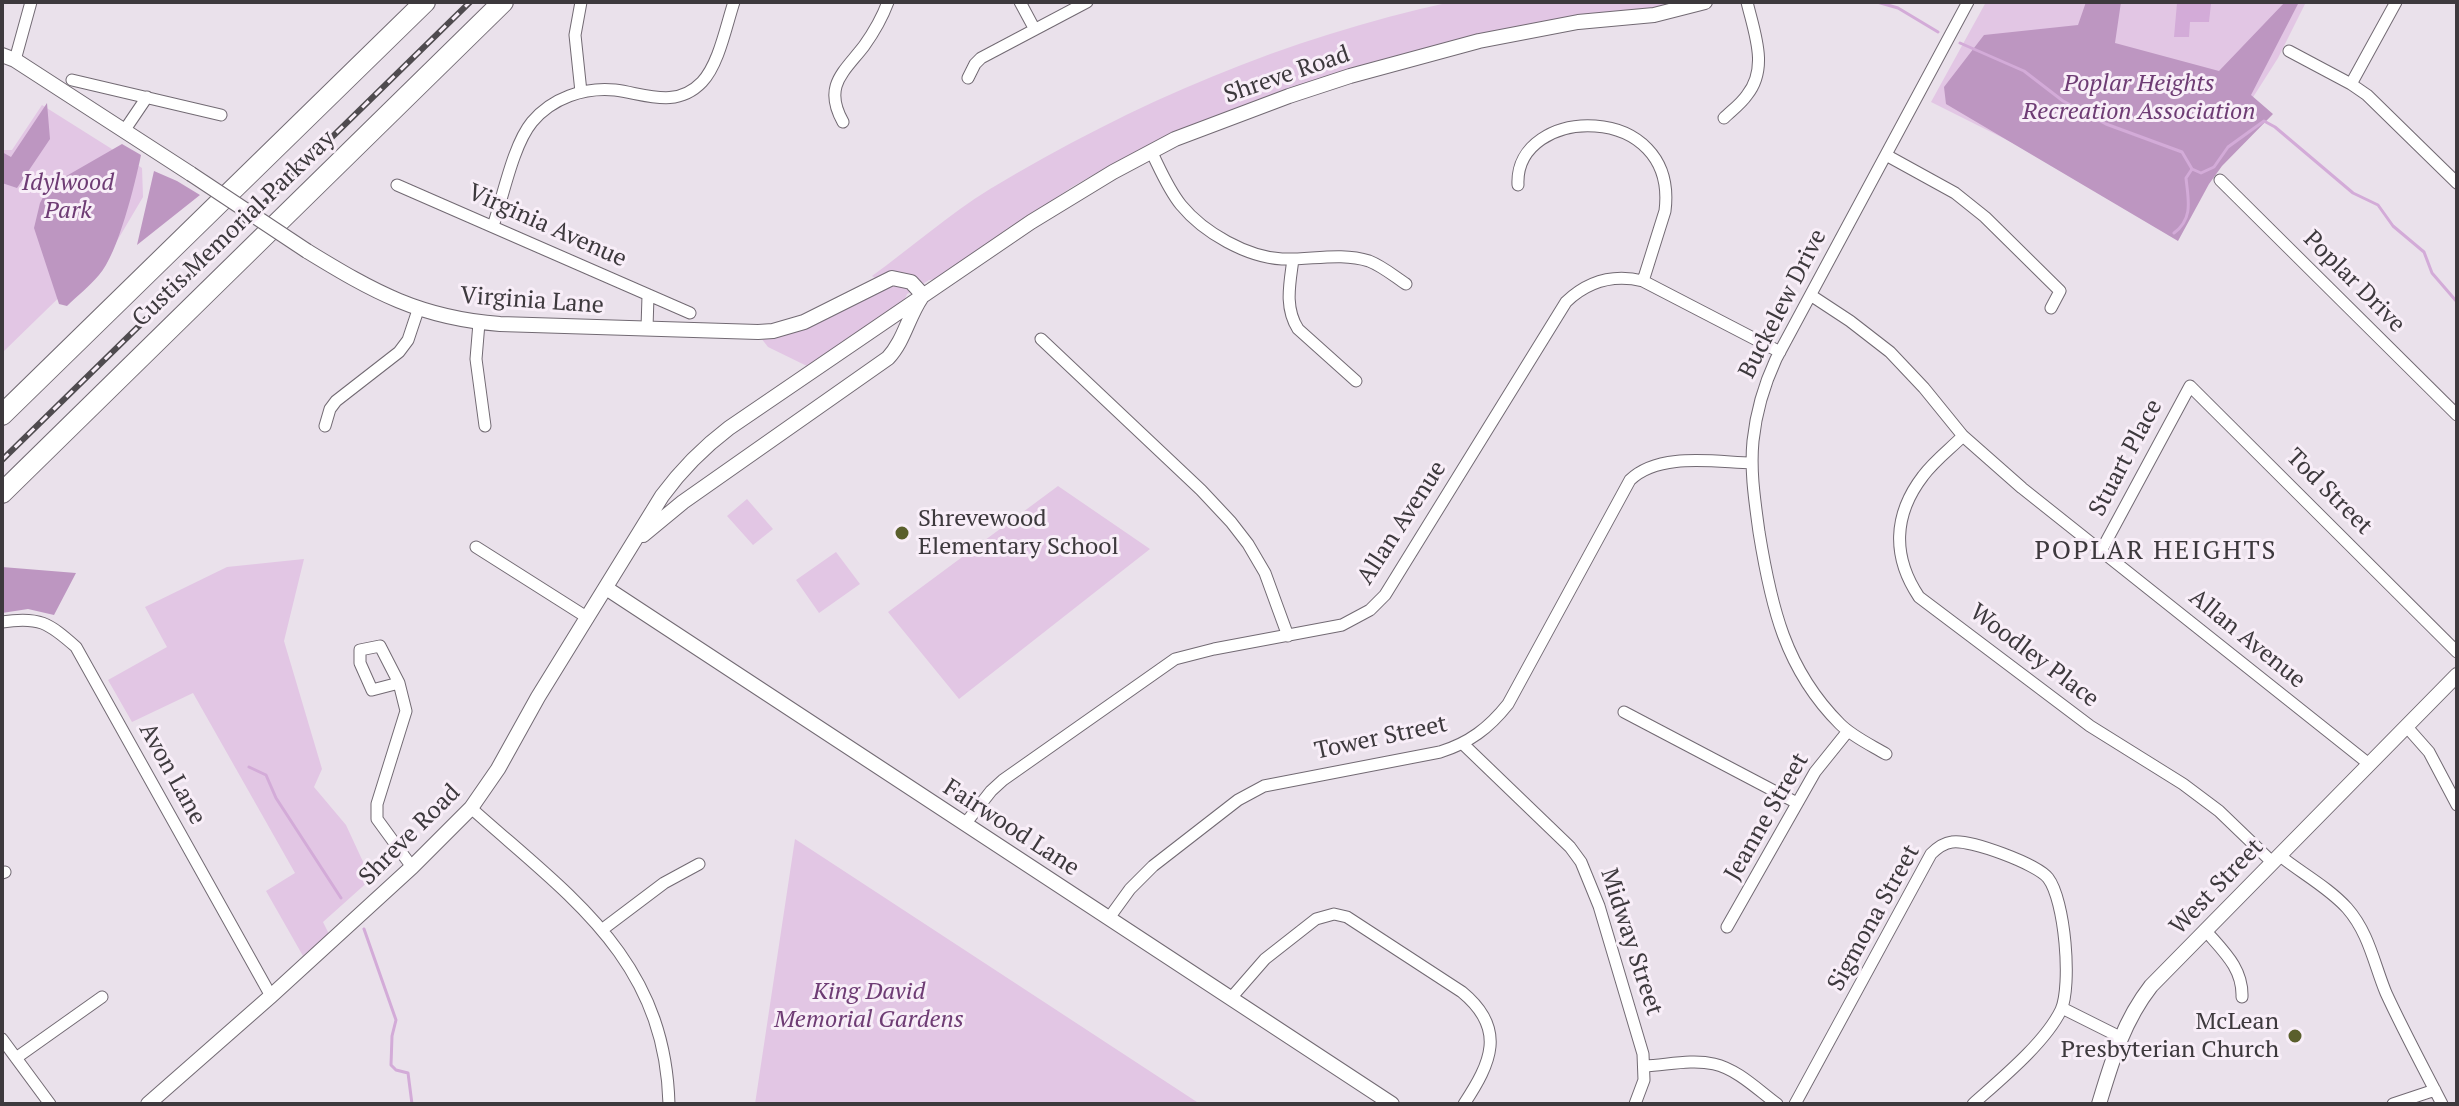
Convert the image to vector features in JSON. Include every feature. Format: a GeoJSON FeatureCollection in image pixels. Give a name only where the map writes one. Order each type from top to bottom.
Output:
{"type":"FeatureCollection","features":[{"type":"Feature","properties":{"kind":"highway","name":"Custis Memorial Parkway"},"geometry":{"type":"LineString","coordinates":[[2,415],[425,2]]}},
{"type":"Feature","properties":{"kind":"highway","name":"Custis Memorial Parkway"},"geometry":{"type":"LineString","coordinates":[[2,493],[503,2]]}},
{"type":"Feature","properties":{"kind":"highway"},"geometry":{"type":"LineString","coordinates":[[2,403],[118,302]]}},
{"type":"Feature","properties":{"kind":"highway"},"geometry":{"type":"LineString","coordinates":[[2,425],[118,302]]}},
{"type":"Feature","properties":{"kind":"main road","name":"Shreve Road"},"geometry":{"type":"LineString","coordinates":[[148,1104],[412,867],[471,808],[492,780],[538,697],[669,487],[713,440],[1077,193],[1175,139],[1350,76],[1465,45],[1578,22],[1654,15],[1705,2]]}},
{"type":"Feature","properties":{"kind":"main road","name":"Virginia Lane"},"geometry":{"type":"LineString","coordinates":[[9,58],[307,251],[369,289],[418,310],[479,323],[758,332],[804,322],[892,278],[911,282],[923,295]]}},
{"type":"Feature","properties":{"kind":"main road","name":"Shreve Road"},"geometry":{"type":"LineString","coordinates":[[635,541],[693,495],[888,358],[923,295]]}},
{"type":"Feature","properties":{"kind":"main road"},"geometry":{"type":"LineString","coordinates":[[890,317],[898,320],[902,335]]}},
{"type":"Feature","properties":{"kind":"main road","name":"Fairwood Lane"},"geometry":{"type":"LineString","coordinates":[[606,588],[1392,1104]]}},
{"type":"Feature","properties":{"kind":"main road","name":"West Street"},"geometry":{"type":"LineString","coordinates":[[2099,1104],[2120,1037],[2138,1002],[2151,986],[2457,675]]}},
{"type":"Feature","properties":{"kind":"street"},"geometry":{"type":"LineString","coordinates":[[9,58],[31,2]]}},
{"type":"Feature","properties":{"kind":"street"},"geometry":{"type":"LineString","coordinates":[[581,2],[575,35],[581,92]]}},
{"type":"Feature","properties":{"kind":"street"},"geometry":{"type":"LineString","coordinates":[[493,226],[517,149],[532,123],[554,102],[581,92],[616,90],[667,99],[694,89],[713,65],[734,2]]}},
{"type":"Feature","properties":{"kind":"street"},"geometry":{"type":"LineString","coordinates":[[843,122],[835,103],[836,83],[873,33],[888,2]]}},
{"type":"Feature","properties":{"kind":"street"},"geometry":{"type":"LineString","coordinates":[[1020,2],[1034,28]]}},
{"type":"Feature","properties":{"kind":"street"},"geometry":{"type":"LineString","coordinates":[[968,78],[981,58],[1087,2]]}},
{"type":"Feature","properties":{"kind":"street"},"geometry":{"type":"LineString","coordinates":[[1724,118],[1748,94],[1758,75],[1758,49],[1747,2]]}},
{"type":"Feature","properties":{"kind":"street","name":"Buckelew Drive"},"geometry":{"type":"LineString","coordinates":[[1886,754],[1848,731],[1824,706],[1806,682],[1782,635],[1774,613],[1752,486],[1756,418],[1770,372],[1780,352],[1968,2]]}},
{"type":"Feature","properties":{"kind":"street"},"geometry":{"type":"LineString","coordinates":[[2351,84],[2396,2]]}},
{"type":"Feature","properties":{"kind":"street"},"geometry":{"type":"LineString","coordinates":[[2289,51],[2367,95],[2457,183]]}},
{"type":"Feature","properties":{"kind":"street"},"geometry":{"type":"LineString","coordinates":[[72,80],[221,115]]}},
{"type":"Feature","properties":{"kind":"street"},"geometry":{"type":"LineString","coordinates":[[124,131],[147,97]]}},
{"type":"Feature","properties":{"kind":"street"},"geometry":{"type":"LineString","coordinates":[[1518,185],[1519,171],[1527,152],[1561,130],[1598,126],[1625,132],[1638,140],[1656,159],[1667,199],[1643,281]]}},
{"type":"Feature","properties":{"kind":"street"},"geometry":{"type":"LineString","coordinates":[[1151,151],[1179,203],[1196,220],[1237,248],[1264,257],[1358,258],[1381,267],[1406,284]]}},
{"type":"Feature","properties":{"kind":"street"},"geometry":{"type":"LineString","coordinates":[[1886,155],[1945,187],[1985,217],[2060,291],[2051,308]]}},
{"type":"Feature","properties":{"kind":"street"},"geometry":{"type":"LineString","coordinates":[[2447,174],[2457,165]]}},
{"type":"Feature","properties":{"kind":"street","name":"Poplar Drive"},"geometry":{"type":"LineString","coordinates":[[2220,180],[2457,415]]}},
{"type":"Feature","properties":{"kind":"street","name":"Virginia Avenue"},"geometry":{"type":"LineString","coordinates":[[397,185],[690,313]]}},
{"type":"Feature","properties":{"kind":"street"},"geometry":{"type":"LineString","coordinates":[[1293,259],[1288,300],[1293,321],[1356,381]]}},
{"type":"Feature","properties":{"kind":"street","name":"Allan Avenue"},"geometry":{"type":"LineString","coordinates":[[965,824],[1003,780],[1167,664],[1189,654],[1350,622],[1381,600],[1566,302],[1583,289],[1609,279],[1643,281],[1780,352]]}},
{"type":"Feature","properties":{"kind":"street"},"geometry":{"type":"LineString","coordinates":[[647,328],[648,296]]}},
{"type":"Feature","properties":{"kind":"street","name":"Allan Avenue"},"geometry":{"type":"LineString","coordinates":[[1812,296],[1890,352],[1963,436],[2022,488],[2369,764]]}},
{"type":"Feature","properties":{"kind":"street"},"geometry":{"type":"LineString","coordinates":[[325,426],[326,417],[336,401],[399,352],[408,340],[418,310]]}},
{"type":"Feature","properties":{"kind":"street"},"geometry":{"type":"LineString","coordinates":[[479,323],[476,359],[485,426]]}},
{"type":"Feature","properties":{"kind":"street"},"geometry":{"type":"LineString","coordinates":[[1041,339],[1231,522],[1265,573],[1288,636]]}},
{"type":"Feature","properties":{"kind":"street","name":"Stuart Place"},"geometry":{"type":"LineString","coordinates":[[2101,551],[2190,386]]}},
{"type":"Feature","properties":{"kind":"street","name":"Tod Street"},"geometry":{"type":"LineString","coordinates":[[2190,386],[2457,652]]}},
{"type":"Feature","properties":{"kind":"street","name":"Woodley Place"},"geometry":{"type":"LineString","coordinates":[[1963,436],[1923,476],[1902,518],[1900,557],[1908,581],[1919,597],[2090,726],[2183,784],[2275,859],[2333,894],[2353,916],[2369,944],[2390,1001],[2442,1104]]}},
{"type":"Feature","properties":{"kind":"street","name":"Tower Street"},"geometry":{"type":"LineString","coordinates":[[1109,918],[1130,889],[1153,866],[1238,800],[1264,786],[1440,752],[1463,744],[1489,727],[1508,704],[1630,480],[1645,468],[1671,462],[1752,463]]}},
{"type":"Feature","properties":{"kind":"street"},"geometry":{"type":"LineString","coordinates":[[476,547],[588,618]]}},
{"type":"Feature","properties":{"kind":"street","name":"Avon Lane"},"geometry":{"type":"LineString","coordinates":[[2,622],[39,620],[60,632],[76,647],[271,996]]}},
{"type":"Feature","properties":{"kind":"street"},"geometry":{"type":"LineString","coordinates":[[399,683],[406,711],[377,804],[377,819],[412,867]]}},
{"type":"Feature","properties":{"kind":"street"},"geometry":{"type":"LineString","coordinates":[[1624,712],[1797,803]]}},
{"type":"Feature","properties":{"kind":"street"},"geometry":{"type":"LineString","coordinates":[[2406,726],[2429,752],[2457,805]]}},
{"type":"Feature","properties":{"kind":"street","name":"Jeanne Street"},"geometry":{"type":"LineString","coordinates":[[1727,927],[1815,772],[1848,731]]}},
{"type":"Feature","properties":{"kind":"street","name":"Midway Street"},"geometry":{"type":"LineString","coordinates":[[1463,744],[1570,847],[1581,862],[1599,906],[1645,1066]]}},
{"type":"Feature","properties":{"kind":"street"},"geometry":{"type":"LineString","coordinates":[[471,808],[581,905],[603,929],[630,968],[652,1016],[665,1068],[669,1104]]}},
{"type":"Feature","properties":{"kind":"street","name":"Sigmona Street"},"geometry":{"type":"LineString","coordinates":[[1795,1104],[1925,863],[1943,845],[1966,843],[2030,864],[2049,879],[2057,899],[2067,969],[2062,1008]]}},
{"type":"Feature","properties":{"kind":"street"},"geometry":{"type":"LineString","coordinates":[[603,929],[654,889],[699,864]]}},
{"type":"Feature","properties":{"kind":"street"},"geometry":{"type":"LineString","coordinates":[[1231,998],[1265,959],[1316,919],[1334,914],[1347,917],[1462,992],[1483,1015],[1490,1040],[1487,1067],[1464,1104]]}},
{"type":"Feature","properties":{"kind":"street"},"geometry":{"type":"LineString","coordinates":[[2205,930],[2236,967],[2242,997]]}},
{"type":"Feature","properties":{"kind":"street"},"geometry":{"type":"LineString","coordinates":[[16,1058],[102,997]]}},
{"type":"Feature","properties":{"kind":"street"},"geometry":{"type":"LineString","coordinates":[[1973,1104],[2043,1037],[2062,1008],[2120,1037]]}},
{"type":"Feature","properties":{"kind":"street"},"geometry":{"type":"LineString","coordinates":[[2,1039],[50,1104]]}},
{"type":"Feature","properties":{"kind":"street"},"geometry":{"type":"LineString","coordinates":[[1635,1104],[1644,1080],[1645,1066],[1702,1063],[1717,1064],[1737,1074],[1777,1104]]}},
{"type":"Feature","properties":{"kind":"street"},"geometry":{"type":"LineString","coordinates":[[2393,1104],[2435,1090]]}},
{"type":"Feature","properties":{"kind":"green space"},"geometry":{"type":"Polygon","coordinates":[[[1451,2],[1689,2],[1455,42],[1116,162],[1072,187],[937,279],[929,280],[907,294],[905,299],[809,367],[768,347],[761,338],[886,285],[872,276],[960,209],[1045,157],[1100,128],[1213,76],[1270,54],[1329,34],[1451,2]]]}},
{"type":"Feature","properties":{"kind":"green space","name":"Poplar Heights Recreation Association"},"geometry":{"type":"Polygon","coordinates":[[[1986,2],[2306,2],[2278,58],[2173,223],[1931,102],[1986,2]]]}},
{"type":"Feature","properties":{"kind":"green space","name":"Poplar Heights Recreation Association"},"geometry":{"type":"Polygon","coordinates":[[[2086,2],[2121,2],[2115,43],[2219,71],[2285,2],[2299,2],[2251,95],[2273,114],[2222,166],[2178,241],[1946,104],[1944,87],[1984,35],[2078,25],[2086,2]]]}},
{"type":"Feature","properties":{"kind":"green space"},"geometry":{"type":"Polygon","coordinates":[[[47,103],[50,139],[17,188],[2,183],[2,152],[11,157],[47,103]]]}},
{"type":"Feature","properties":{"kind":"green space","name":"Idylwood Park"},"geometry":{"type":"Polygon","coordinates":[[[42,105],[142,168],[143,197],[117,241],[2,353],[2,150],[12,150],[42,105]]]}},
{"type":"Feature","properties":{"kind":"green space"},"geometry":{"type":"Polygon","coordinates":[[[122,144],[141,155],[113,251],[95,279],[67,306],[59,304],[34,228],[40,203],[49,186],[122,144]]]}},
{"type":"Feature","properties":{"kind":"green space"},"geometry":{"type":"Polygon","coordinates":[[[154,171],[200,195],[137,245],[154,171]]]}},
{"type":"Feature","properties":{"kind":"green space"},"geometry":{"type":"Polygon","coordinates":[[[1058,486],[1150,549],[959,699],[888,612],[1058,486]]]}},
{"type":"Feature","properties":{"kind":"green space"},"geometry":{"type":"Polygon","coordinates":[[[747,499],[773,529],[753,545],[727,516],[747,499]]]}},
{"type":"Feature","properties":{"kind":"green space"},"geometry":{"type":"Polygon","coordinates":[[[836,552],[860,584],[819,613],[796,580],[836,552]]]}},
{"type":"Feature","properties":{"kind":"green space"},"geometry":{"type":"Polygon","coordinates":[[[304,559],[284,641],[322,769],[314,787],[346,825],[371,879],[323,922],[329,934],[303,956],[266,891],[295,873],[193,693],[132,722],[108,680],[167,647],[145,607],[227,567],[304,559]]]}},
{"type":"Feature","properties":{"kind":"green space"},"geometry":{"type":"Polygon","coordinates":[[[2,567],[76,573],[54,615],[28,609],[2,613],[2,567]]]}},
{"type":"Feature","properties":{"kind":"green space","name":"King David Memorial Gardens"},"geometry":{"type":"Polygon","coordinates":[[[795,839],[1200,1104],[755,1104],[795,839]]]}},
{"type":"Feature","properties":{"kind":"shaded area","name":"Poplar Heights Recreation Association"},"geometry":{"type":"Polygon","coordinates":[[[2177,3],[2211,4],[2209,22],[2190,22],[2189,37],[2174,37],[2177,3]]]}},
{"type":"Feature","properties":{"kind":"waterway"},"geometry":{"type":"LineString","coordinates":[[1877,2],[1898,8],[1938,32]]}},
{"type":"Feature","properties":{"kind":"waterway"},"geometry":{"type":"LineString","coordinates":[[1960,43],[2024,71],[2063,101],[2106,124],[2182,152],[2192,169],[2201,173],[2214,167],[2228,147],[2264,121],[2353,193],[2378,205],[2393,226],[2424,252],[2432,273],[2457,302]]}},
{"type":"Feature","properties":{"kind":"waterway"},"geometry":{"type":"LineString","coordinates":[[2174,233],[2187,215],[2186,178],[2192,169]]}},
{"type":"Feature","properties":{"kind":"waterway"},"geometry":{"type":"LineString","coordinates":[[249,767],[266,775],[276,798],[341,898]]}},
{"type":"Feature","properties":{"kind":"waterway"},"geometry":{"type":"LineString","coordinates":[[364,929],[396,1020],[391,1065],[408,1073],[412,1104]]}},
{"type":"Feature","properties":{"kind":"railway"},"geometry":{"type":"LineString","coordinates":[[2,460],[470,2]]}},
{"type":"Feature","properties":{"kind":"place","name":"Shrevewood Elementary School"},"geometry":{"type":"Point","coordinates":[902,533]}},
{"type":"Feature","properties":{"kind":"place","name":"McLean Presbyterian Church"},"geometry":{"type":"Point","coordinates":[2295,1036]}},
{"type":"Feature","properties":{"kind":"district","name":"POPLAR HEIGHTS"},"geometry":{"type":"Point","coordinates":[2156,552]}}]}
